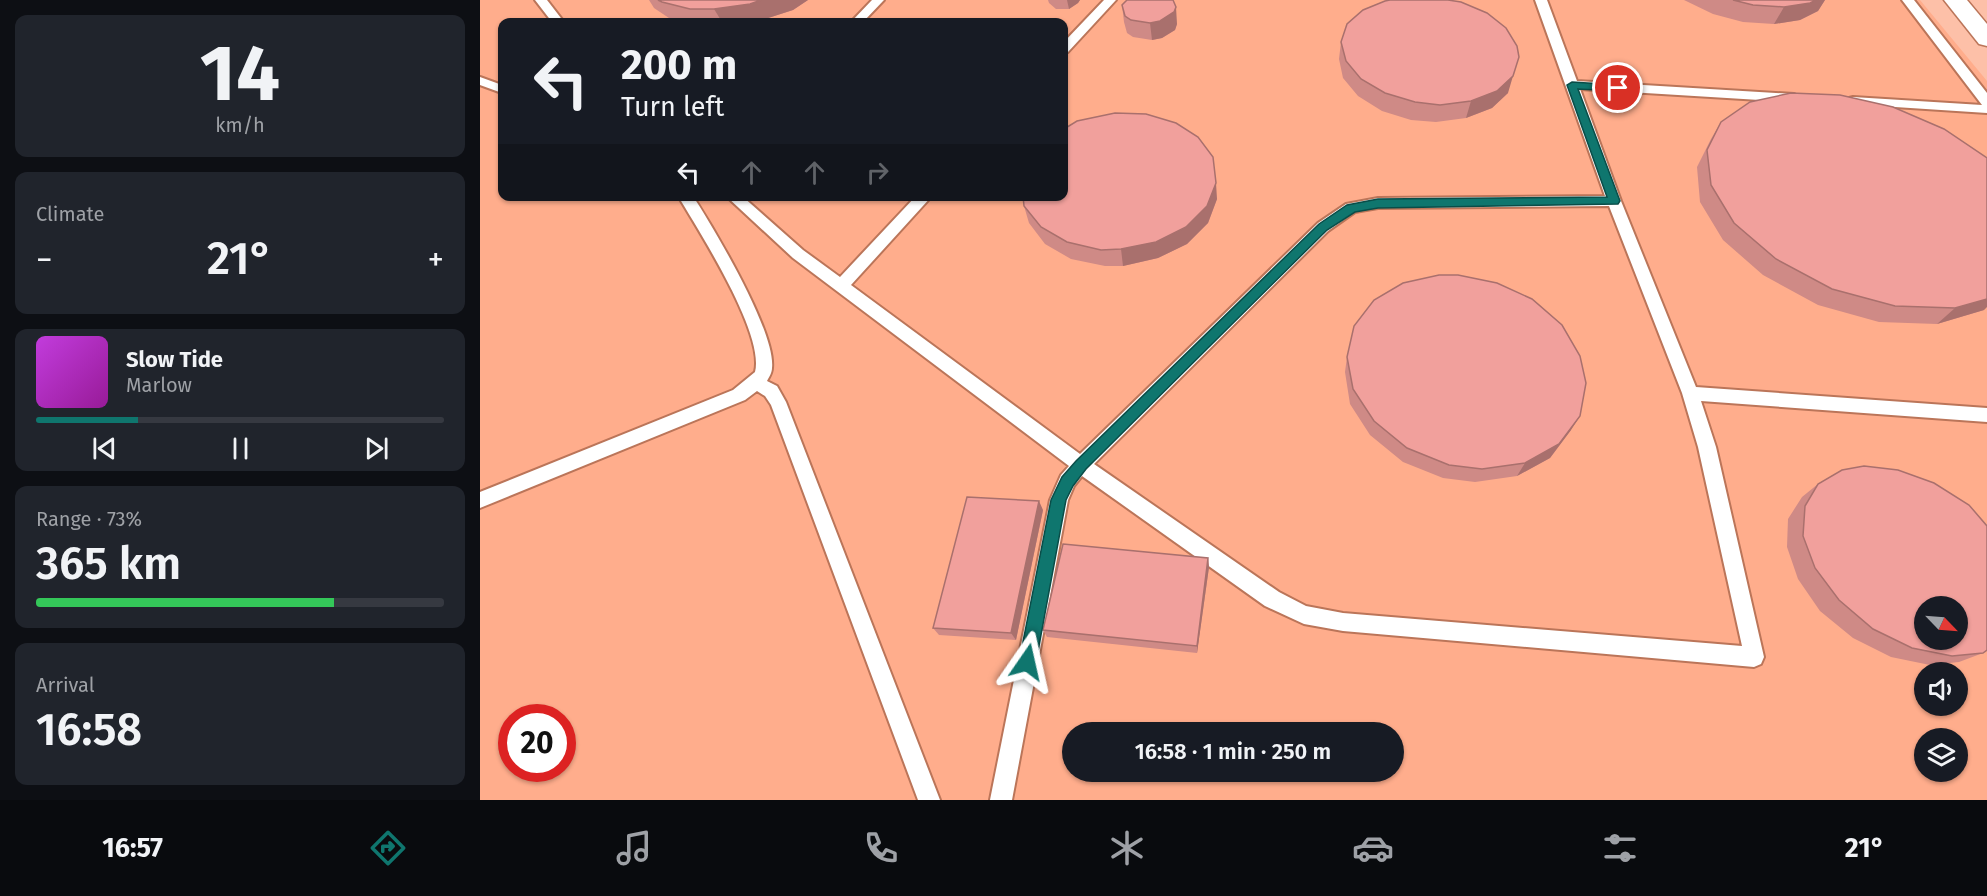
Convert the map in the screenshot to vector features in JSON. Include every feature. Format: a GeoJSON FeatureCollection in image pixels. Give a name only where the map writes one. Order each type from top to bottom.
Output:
{"type":"FeatureCollection","features":[{"type":"Feature","properties":{"kind":"main road"},"geometry":{"type":"LineString","coordinates":[[1955,0],[1987,39]]}},
{"type":"Feature","properties":{"kind":"lane"},"geometry":{"type":"LineString","coordinates":[[541,0],[555,18]]}},
{"type":"Feature","properties":{"kind":"lane"},"geometry":{"type":"LineString","coordinates":[[861,18],[878,0]]}},
{"type":"Feature","properties":{"kind":"lane"},"geometry":{"type":"LineString","coordinates":[[1068,46],[1110,0]]}},
{"type":"Feature","properties":{"kind":"lane"},"geometry":{"type":"LineString","coordinates":[[739,201],[771,232],[1081,465],[1272,599],[1304,615],[1343,622],[1754,657],[1707,447],[1690,393],[1614,201],[1540,0]]}},
{"type":"Feature","properties":{"kind":"lane"},"geometry":{"type":"LineString","coordinates":[[1908,0],[1987,102]]}},
{"type":"Feature","properties":{"kind":"lane"},"geometry":{"type":"LineString","coordinates":[[480,81],[498,88]]}},
{"type":"Feature","properties":{"kind":"lane"},"geometry":{"type":"LineString","coordinates":[[1572,85],[1809,99]]}},
{"type":"Feature","properties":{"kind":"lane"},"geometry":{"type":"LineString","coordinates":[[1845,101],[1987,109]]}},
{"type":"Feature","properties":{"kind":"lane"},"geometry":{"type":"LineString","coordinates":[[480,500],[740,395],[756,382],[764,370],[764,354],[758,334],[728,272],[688,201]]}},
{"type":"Feature","properties":{"kind":"lane"},"geometry":{"type":"LineString","coordinates":[[841,286],[920,201]]}},
{"type":"Feature","properties":{"kind":"lane"},"geometry":{"type":"LineString","coordinates":[[1001,800],[1059,500],[1067,481],[1323,227],[1352,208],[1378,203],[1614,201]]}},
{"type":"Feature","properties":{"kind":"lane"},"geometry":{"type":"LineString","coordinates":[[756,382],[771,391],[778,402],[929,800]]}},
{"type":"Feature","properties":{"kind":"lane"},"geometry":{"type":"LineString","coordinates":[[1690,393],[1987,415]]}},
{"type":"Feature","properties":{"kind":"shaded area"},"geometry":{"type":"Polygon","coordinates":[[[480,0],[1920,0],[1987,81],[1987,800],[480,800],[480,0]]]}},
{"type":"Feature","properties":{"kind":"building"},"geometry":{"type":"Polygon","coordinates":[[[658,0],[761,0],[750,4],[714,9],[690,9],[658,0]]]}},
{"type":"Feature","properties":{"kind":"building"},"geometry":{"type":"Polygon","coordinates":[[[1127,0],[1173,0],[1176,7],[1174,12],[1160,21],[1150,23],[1131,20],[1125,16],[1122,5],[1127,0]]]}},
{"type":"Feature","properties":{"kind":"building"},"geometry":{"type":"Polygon","coordinates":[[[1390,0],[1448,0],[1461,2],[1487,13],[1506,28],[1517,46],[1519,57],[1513,76],[1497,91],[1471,101],[1440,105],[1415,102],[1385,93],[1361,79],[1346,61],[1341,42],[1347,24],[1363,10],[1390,0]]]}},
{"type":"Feature","properties":{"kind":"building"},"geometry":{"type":"Polygon","coordinates":[[[1733,0],[1816,0],[1784,7],[1753,5],[1733,0]]]}},
{"type":"Feature","properties":{"kind":"building"},"geometry":{"type":"Polygon","coordinates":[[[1791,93],[1840,95],[1893,107],[1944,129],[1987,158],[1987,299],[1955,308],[1895,306],[1832,289],[1776,259],[1734,223],[1711,185],[1707,150],[1721,122],[1750,102],[1791,93]]]}},
{"type":"Feature","properties":{"kind":"building"},"geometry":{"type":"Polygon","coordinates":[[[1115,113],[1146,114],[1176,123],[1198,137],[1213,157],[1216,183],[1207,206],[1186,227],[1156,242],[1121,249],[1101,250],[1067,242],[1041,227],[1024,206],[1024,201],[1068,201],[1068,127],[1077,121],[1115,113]]]}},
{"type":"Feature","properties":{"kind":"building"},"geometry":{"type":"Polygon","coordinates":[[[1439,275],[1458,275],[1497,283],[1532,299],[1562,325],[1580,356],[1586,383],[1580,416],[1559,444],[1525,463],[1482,469],[1449,465],[1407,448],[1374,421],[1353,389],[1347,357],[1354,326],[1374,300],[1403,283],[1439,275]]]}},
{"type":"Feature","properties":{"kind":"building"},"geometry":{"type":"Polygon","coordinates":[[[1864,466],[1898,470],[1934,483],[1969,505],[1987,526],[1987,650],[1983,653],[1952,656],[1922,650],[1968,650],[1968,596],[1914,596],[1914,648],[1873,629],[1839,600],[1815,568],[1803,536],[1805,506],[1818,484],[1842,470],[1864,466]]]}},
{"type":"Feature","properties":{"kind":"building"},"geometry":{"type":"Polygon","coordinates":[[[967,497],[1039,501],[1011,633],[933,628],[967,497]]]}},
{"type":"Feature","properties":{"kind":"building"},"geometry":{"type":"Polygon","coordinates":[[[1063,544],[1208,558],[1197,646],[1043,630],[1063,544]]]}},
{"type":"Feature","properties":{"kind":"route"},"geometry":{"type":"LineString","coordinates":[[1027,662],[1059,500],[1067,481],[1323,227],[1352,208],[1378,203],[1614,201],[1572,85],[1618,88]]}}]}
